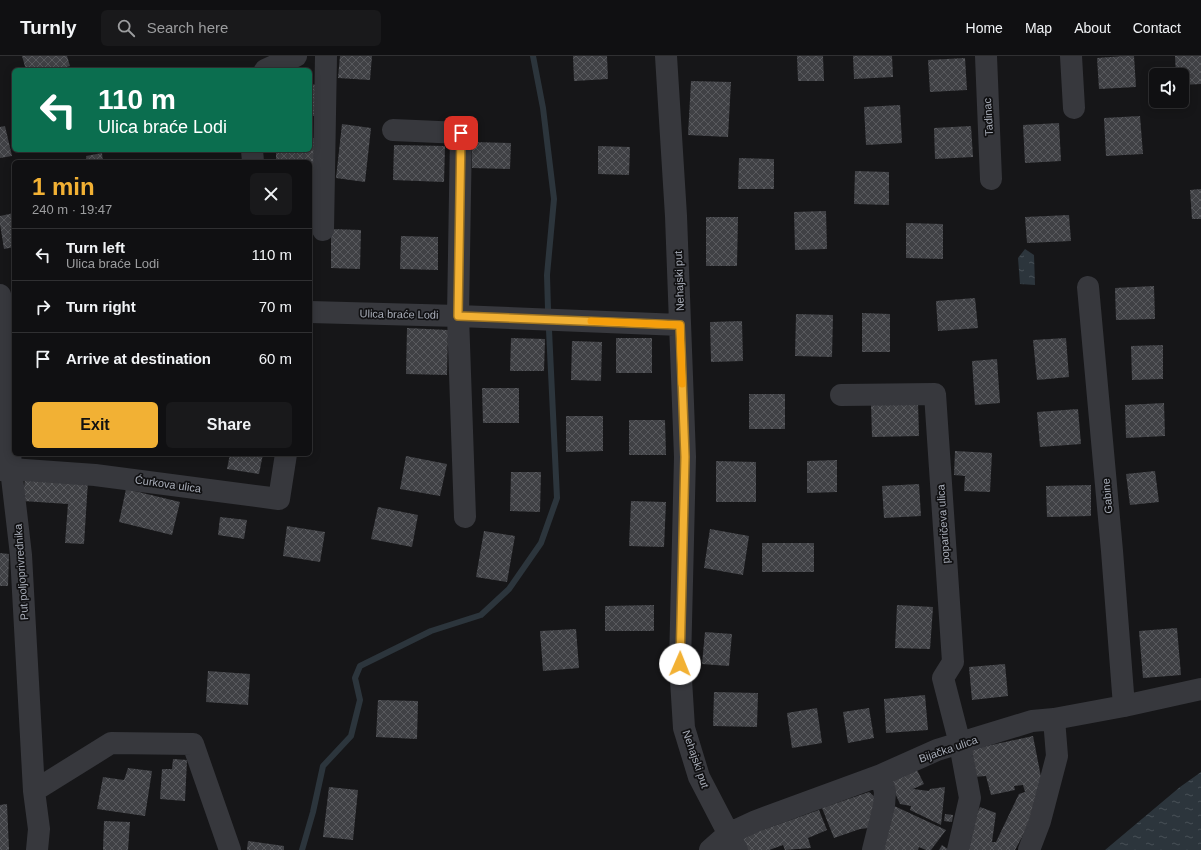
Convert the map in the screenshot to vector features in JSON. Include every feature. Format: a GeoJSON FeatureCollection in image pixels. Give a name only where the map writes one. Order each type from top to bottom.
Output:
{"type":"FeatureCollection","features":[{"type":"Feature","properties":{"kind":"street"},"geometry":{"type":"LineString","coordinates":[[323,230],[326,56]]}},
{"type":"Feature","properties":{"kind":"street","name":"Nehajski put"},"geometry":{"type":"LineString","coordinates":[[666,56],[676,216],[685,457],[680,664],[684,728],[699,777],[732,842]]}},
{"type":"Feature","properties":{"kind":"street","name":"Tadinac"},"geometry":{"type":"LineString","coordinates":[[986,56],[991,179]]}},
{"type":"Feature","properties":{"kind":"street"},"geometry":{"type":"LineString","coordinates":[[1071,56],[1074,108]]}},
{"type":"Feature","properties":{"kind":"street"},"geometry":{"type":"LineString","coordinates":[[269,68],[291,57]]}},
{"type":"Feature","properties":{"kind":"street"},"geometry":{"type":"LineString","coordinates":[[393,130],[461,133],[458,316],[466,517]]}},
{"type":"Feature","properties":{"kind":"street","name":"Gabine"},"geometry":{"type":"LineString","coordinates":[[1088,287],[1112,551],[1124,706]]}},
{"type":"Feature","properties":{"kind":"street","name":"Put poljoprivrednika"},"geometry":{"type":"LineString","coordinates":[[0,295],[3,306],[5,470],[21,555],[34,791],[39,829],[37,850]]}},
{"type":"Feature","properties":{"kind":"street","name":"Ulica braće Lodi"},"geometry":{"type":"LineString","coordinates":[[312,312],[680,325]]}},
{"type":"Feature","properties":{"kind":"street","name":"poparičeva ulica"},"geometry":{"type":"LineString","coordinates":[[841,395],[935,394],[953,662],[943,678],[960,744]]}},
{"type":"Feature","properties":{"kind":"street","name":"Ćurkova ulica"},"geometry":{"type":"LineString","coordinates":[[5,470],[95,475],[279,499],[286,456]]}},
{"type":"Feature","properties":{"kind":"street","name":"Bijačka ulica"},"geometry":{"type":"LineString","coordinates":[[710,850],[732,842],[756,821],[881,775],[937,750],[1032,721],[1054,719],[1124,706],[1201,689]]}},
{"type":"Feature","properties":{"kind":"street"},"geometry":{"type":"LineString","coordinates":[[1029,850],[1040,821],[1057,756],[1054,719]]}},
{"type":"Feature","properties":{"kind":"street"},"geometry":{"type":"LineString","coordinates":[[34,791],[111,742],[193,744],[230,850]]}},
{"type":"Feature","properties":{"kind":"street"},"geometry":{"type":"LineString","coordinates":[[958,850],[970,798],[960,744]]}},
{"type":"Feature","properties":{"kind":"street"},"geometry":{"type":"LineString","coordinates":[[873,850],[884,806],[885,792],[881,775]]}},
{"type":"Feature","properties":{"kind":"water"},"geometry":{"type":"Polygon","coordinates":[[[1025,249],[1034,255],[1035,285],[1020,284],[1018,258],[1025,249]]]}},
{"type":"Feature","properties":{"kind":"water"},"geometry":{"type":"Polygon","coordinates":[[[1201,772],[1201,850],[1105,850],[1180,787],[1201,772]]]}},
{"type":"Feature","properties":{"kind":"building"},"geometry":{"type":"Polygon","coordinates":[[[22,56],[67,56],[70,66],[63,68],[25,68],[22,56]]]}},
{"type":"Feature","properties":{"kind":"building"},"geometry":{"type":"Polygon","coordinates":[[[340,56],[372,56],[370,80],[338,78],[340,56]]]}},
{"type":"Feature","properties":{"kind":"building"},"geometry":{"type":"Polygon","coordinates":[[[573,56],[607,56],[608,79],[574,81],[573,56]]]}},
{"type":"Feature","properties":{"kind":"building"},"geometry":{"type":"Polygon","coordinates":[[[797,56],[823,56],[824,81],[798,81],[797,56]]]}},
{"type":"Feature","properties":{"kind":"building"},"geometry":{"type":"Polygon","coordinates":[[[853,56],[892,56],[893,77],[854,79],[853,56]]]}},
{"type":"Feature","properties":{"kind":"building"},"geometry":{"type":"Polygon","coordinates":[[[1134,56],[1136,87],[1099,89],[1097,58],[1134,56]]]}},
{"type":"Feature","properties":{"kind":"building"},"geometry":{"type":"Polygon","coordinates":[[[1175,56],[1201,56],[1201,84],[1189,85],[1189,68],[1176,68],[1175,56]]]}},
{"type":"Feature","properties":{"kind":"building"},"geometry":{"type":"Polygon","coordinates":[[[965,58],[967,90],[930,92],[928,60],[965,58]]]}},
{"type":"Feature","properties":{"kind":"building"},"geometry":{"type":"Polygon","coordinates":[[[691,81],[731,82],[728,137],[688,135],[691,81]]]}},
{"type":"Feature","properties":{"kind":"building"},"geometry":{"type":"Polygon","coordinates":[[[312,84],[318,85],[316,116],[312,116],[312,84]]]}},
{"type":"Feature","properties":{"kind":"building"},"geometry":{"type":"Polygon","coordinates":[[[900,105],[902,143],[866,145],[864,107],[900,105]]]}},
{"type":"Feature","properties":{"kind":"building"},"geometry":{"type":"Polygon","coordinates":[[[1140,116],[1143,154],[1106,156],[1104,118],[1140,116]]]}},
{"type":"Feature","properties":{"kind":"building"},"geometry":{"type":"Polygon","coordinates":[[[1059,123],[1061,161],[1025,163],[1023,125],[1059,123]]]}},
{"type":"Feature","properties":{"kind":"building"},"geometry":{"type":"Polygon","coordinates":[[[342,124],[371,128],[365,182],[336,178],[342,124]]]}},
{"type":"Feature","properties":{"kind":"building"},"geometry":{"type":"Polygon","coordinates":[[[5,126],[12,156],[0,158],[0,127],[5,126]]]}},
{"type":"Feature","properties":{"kind":"building"},"geometry":{"type":"Polygon","coordinates":[[[971,126],[973,157],[935,159],[934,128],[971,126]]]}},
{"type":"Feature","properties":{"kind":"building"},"geometry":{"type":"Polygon","coordinates":[[[312,138],[316,138],[316,170],[312,170],[312,160],[276,160],[276,152],[312,152],[312,138]]]}},
{"type":"Feature","properties":{"kind":"building"},"geometry":{"type":"Polygon","coordinates":[[[472,142],[511,143],[510,169],[472,168],[472,142]]]}},
{"type":"Feature","properties":{"kind":"building"},"geometry":{"type":"Polygon","coordinates":[[[394,145],[445,146],[444,182],[393,180],[394,145]]]}},
{"type":"Feature","properties":{"kind":"building"},"geometry":{"type":"Polygon","coordinates":[[[598,146],[630,147],[629,175],[598,174],[598,146]]]}},
{"type":"Feature","properties":{"kind":"building"},"geometry":{"type":"Polygon","coordinates":[[[102,153],[103,160],[87,160],[86,156],[102,153]]]}},
{"type":"Feature","properties":{"kind":"building"},"geometry":{"type":"Polygon","coordinates":[[[739,158],[774,159],[774,189],[738,189],[739,158]]]}},
{"type":"Feature","properties":{"kind":"building"},"geometry":{"type":"Polygon","coordinates":[[[855,171],[889,172],[889,205],[854,204],[855,171]]]}},
{"type":"Feature","properties":{"kind":"building"},"geometry":{"type":"Polygon","coordinates":[[[1201,189],[1201,219],[1192,219],[1190,190],[1201,189]]]}},
{"type":"Feature","properties":{"kind":"building"},"geometry":{"type":"Polygon","coordinates":[[[826,211],[827,249],[795,250],[794,212],[826,211]]]}},
{"type":"Feature","properties":{"kind":"building"},"geometry":{"type":"Polygon","coordinates":[[[12,213],[12,247],[4,249],[0,216],[12,213]]]}},
{"type":"Feature","properties":{"kind":"building"},"geometry":{"type":"Polygon","coordinates":[[[1069,215],[1071,241],[1027,243],[1025,217],[1069,215]]]}},
{"type":"Feature","properties":{"kind":"building"},"geometry":{"type":"Polygon","coordinates":[[[706,217],[738,217],[737,266],[706,266],[706,217]]]}},
{"type":"Feature","properties":{"kind":"building"},"geometry":{"type":"Polygon","coordinates":[[[906,223],[943,224],[943,259],[906,258],[906,223]]]}},
{"type":"Feature","properties":{"kind":"building"},"geometry":{"type":"Polygon","coordinates":[[[331,229],[361,230],[360,269],[331,268],[331,229]]]}},
{"type":"Feature","properties":{"kind":"building"},"geometry":{"type":"Polygon","coordinates":[[[401,236],[438,237],[438,270],[400,269],[401,236]]]}},
{"type":"Feature","properties":{"kind":"building"},"geometry":{"type":"Polygon","coordinates":[[[1154,286],[1155,319],[1116,320],[1115,288],[1154,286]]]}},
{"type":"Feature","properties":{"kind":"building"},"geometry":{"type":"Polygon","coordinates":[[[975,298],[978,328],[938,331],[936,301],[975,298]]]}},
{"type":"Feature","properties":{"kind":"building"},"geometry":{"type":"Polygon","coordinates":[[[862,313],[890,314],[890,352],[862,352],[862,313]]]}},
{"type":"Feature","properties":{"kind":"building"},"geometry":{"type":"Polygon","coordinates":[[[796,314],[833,315],[832,357],[795,356],[796,314]]]}},
{"type":"Feature","properties":{"kind":"building"},"geometry":{"type":"Polygon","coordinates":[[[742,321],[743,361],[711,362],[710,322],[742,321]]]}},
{"type":"Feature","properties":{"kind":"building"},"geometry":{"type":"Polygon","coordinates":[[[407,328],[448,330],[447,375],[406,374],[407,328]]]}},
{"type":"Feature","properties":{"kind":"building"},"geometry":{"type":"Polygon","coordinates":[[[511,338],[545,339],[544,371],[510,371],[511,338]]]}},
{"type":"Feature","properties":{"kind":"building"},"geometry":{"type":"Polygon","coordinates":[[[616,338],[652,338],[652,373],[616,373],[616,338]]]}},
{"type":"Feature","properties":{"kind":"building"},"geometry":{"type":"Polygon","coordinates":[[[1066,338],[1069,377],[1037,380],[1033,340],[1066,338]]]}},
{"type":"Feature","properties":{"kind":"building"},"geometry":{"type":"Polygon","coordinates":[[[572,341],[602,342],[601,381],[571,380],[572,341]]]}},
{"type":"Feature","properties":{"kind":"building"},"geometry":{"type":"Polygon","coordinates":[[[1163,345],[1163,379],[1132,380],[1131,346],[1163,345]]]}},
{"type":"Feature","properties":{"kind":"building"},"geometry":{"type":"Polygon","coordinates":[[[997,359],[1000,403],[975,405],[972,361],[997,359]]]}},
{"type":"Feature","properties":{"kind":"building"},"geometry":{"type":"Polygon","coordinates":[[[482,388],[519,388],[519,423],[483,423],[482,388]]]}},
{"type":"Feature","properties":{"kind":"building"},"geometry":{"type":"Polygon","coordinates":[[[749,394],[785,394],[785,429],[749,429],[749,394]]]}},
{"type":"Feature","properties":{"kind":"building"},"geometry":{"type":"Polygon","coordinates":[[[918,402],[919,436],[872,437],[871,403],[918,402]]]}},
{"type":"Feature","properties":{"kind":"building"},"geometry":{"type":"Polygon","coordinates":[[[1164,403],[1165,436],[1126,438],[1125,405],[1164,403]]]}},
{"type":"Feature","properties":{"kind":"building"},"geometry":{"type":"Polygon","coordinates":[[[1078,409],[1081,444],[1040,447],[1037,412],[1078,409]]]}},
{"type":"Feature","properties":{"kind":"building"},"geometry":{"type":"Polygon","coordinates":[[[566,416],[603,416],[603,451],[566,452],[566,416]]]}},
{"type":"Feature","properties":{"kind":"building"},"geometry":{"type":"Polygon","coordinates":[[[629,420],[665,420],[666,455],[629,455],[629,420]]]}},
{"type":"Feature","properties":{"kind":"building"},"geometry":{"type":"Polygon","coordinates":[[[955,451],[992,453],[990,492],[964,491],[965,476],[954,475],[955,451]]]}},
{"type":"Feature","properties":{"kind":"building"},"geometry":{"type":"Polygon","coordinates":[[[230,456],[263,456],[259,474],[227,469],[230,456]]]}},
{"type":"Feature","properties":{"kind":"building"},"geometry":{"type":"Polygon","coordinates":[[[406,456],[447,464],[440,496],[400,489],[406,456]]]}},
{"type":"Feature","properties":{"kind":"building"},"geometry":{"type":"Polygon","coordinates":[[[837,460],[837,492],[807,493],[807,461],[837,460]]]}},
{"type":"Feature","properties":{"kind":"building"},"geometry":{"type":"Polygon","coordinates":[[[716,461],[756,462],[756,502],[716,502],[716,461]]]}},
{"type":"Feature","properties":{"kind":"building"},"geometry":{"type":"Polygon","coordinates":[[[1155,471],[1159,502],[1130,505],[1126,474],[1155,471]]]}},
{"type":"Feature","properties":{"kind":"building"},"geometry":{"type":"Polygon","coordinates":[[[511,472],[541,472],[540,512],[510,511],[511,472]]]}},
{"type":"Feature","properties":{"kind":"building"},"geometry":{"type":"Polygon","coordinates":[[[25,476],[88,481],[84,544],[65,543],[68,504],[23,501],[25,476]]]}},
{"type":"Feature","properties":{"kind":"building"},"geometry":{"type":"Polygon","coordinates":[[[919,484],[921,516],[884,518],[882,486],[919,484]]]}},
{"type":"Feature","properties":{"kind":"building"},"geometry":{"type":"Polygon","coordinates":[[[1091,485],[1091,516],[1047,517],[1046,486],[1091,485]]]}},
{"type":"Feature","properties":{"kind":"building"},"geometry":{"type":"Polygon","coordinates":[[[126,489],[180,502],[172,535],[119,522],[126,489]]]}},
{"type":"Feature","properties":{"kind":"building"},"geometry":{"type":"Polygon","coordinates":[[[631,501],[666,502],[664,547],[629,546],[631,501]]]}},
{"type":"Feature","properties":{"kind":"building"},"geometry":{"type":"Polygon","coordinates":[[[378,507],[418,515],[412,547],[371,539],[378,507]]]}},
{"type":"Feature","properties":{"kind":"building"},"geometry":{"type":"Polygon","coordinates":[[[220,517],[247,520],[244,539],[218,535],[220,517]]]}},
{"type":"Feature","properties":{"kind":"building"},"geometry":{"type":"Polygon","coordinates":[[[287,526],[325,532],[320,562],[283,556],[287,526]]]}},
{"type":"Feature","properties":{"kind":"building"},"geometry":{"type":"Polygon","coordinates":[[[710,529],[749,536],[743,575],[704,568],[710,529]]]}},
{"type":"Feature","properties":{"kind":"building"},"geometry":{"type":"Polygon","coordinates":[[[484,531],[515,536],[507,582],[476,577],[484,531]]]}},
{"type":"Feature","properties":{"kind":"building"},"geometry":{"type":"Polygon","coordinates":[[[762,543],[814,543],[814,572],[762,572],[762,543]]]}},
{"type":"Feature","properties":{"kind":"building"},"geometry":{"type":"Polygon","coordinates":[[[0,553],[9,554],[8,586],[0,586],[0,553]]]}},
{"type":"Feature","properties":{"kind":"building"},"geometry":{"type":"Polygon","coordinates":[[[654,605],[654,631],[605,631],[605,606],[654,605]]]}},
{"type":"Feature","properties":{"kind":"building"},"geometry":{"type":"Polygon","coordinates":[[[897,605],[933,607],[930,649],[895,648],[897,605]]]}},
{"type":"Feature","properties":{"kind":"building"},"geometry":{"type":"Polygon","coordinates":[[[1177,628],[1181,675],[1143,678],[1139,631],[1177,628]]]}},
{"type":"Feature","properties":{"kind":"building"},"geometry":{"type":"Polygon","coordinates":[[[576,629],[579,668],[543,671],[540,631],[576,629]]]}},
{"type":"Feature","properties":{"kind":"building"},"geometry":{"type":"Polygon","coordinates":[[[705,632],[732,634],[729,666],[702,664],[705,632]]]}},
{"type":"Feature","properties":{"kind":"building"},"geometry":{"type":"Polygon","coordinates":[[[1005,664],[1008,696],[972,700],[969,667],[1005,664]]]}},
{"type":"Feature","properties":{"kind":"building"},"geometry":{"type":"Polygon","coordinates":[[[208,671],[250,674],[248,705],[206,702],[208,671]]]}},
{"type":"Feature","properties":{"kind":"building"},"geometry":{"type":"Polygon","coordinates":[[[714,692],[758,693],[757,727],[713,726],[714,692]]]}},
{"type":"Feature","properties":{"kind":"building"},"geometry":{"type":"Polygon","coordinates":[[[925,695],[928,730],[886,733],[884,699],[925,695]]]}},
{"type":"Feature","properties":{"kind":"building"},"geometry":{"type":"Polygon","coordinates":[[[378,700],[418,701],[417,739],[376,737],[378,700]]]}},
{"type":"Feature","properties":{"kind":"building"},"geometry":{"type":"Polygon","coordinates":[[[817,708],[822,743],[792,748],[787,713],[817,708]]]}},
{"type":"Feature","properties":{"kind":"building"},"geometry":{"type":"Polygon","coordinates":[[[869,708],[874,738],[848,743],[843,712],[869,708]]]}},
{"type":"Feature","properties":{"kind":"building"},"geometry":{"type":"Polygon","coordinates":[[[1033,736],[1042,782],[1030,822],[1015,850],[961,850],[980,807],[996,813],[992,842],[996,842],[1019,794],[1025,792],[1023,785],[1014,786],[1015,790],[991,795],[986,776],[973,777],[968,750],[1033,736]]]}},
{"type":"Feature","properties":{"kind":"building"},"geometry":{"type":"Polygon","coordinates":[[[173,759],[187,760],[185,801],[160,799],[162,769],[172,769],[173,759]]]}},
{"type":"Feature","properties":{"kind":"building"},"geometry":{"type":"Polygon","coordinates":[[[128,768],[152,771],[145,816],[97,809],[103,777],[124,780],[128,768]]]}},
{"type":"Feature","properties":{"kind":"building"},"geometry":{"type":"Polygon","coordinates":[[[916,768],[924,784],[913,789],[929,791],[930,789],[945,787],[941,825],[910,810],[911,806],[900,804],[889,780],[916,768]]]}},
{"type":"Feature","properties":{"kind":"building"},"geometry":{"type":"Polygon","coordinates":[[[329,787],[358,790],[353,840],[323,837],[329,787]]]}},
{"type":"Feature","properties":{"kind":"building"},"geometry":{"type":"Polygon","coordinates":[[[869,792],[881,802],[877,827],[860,829],[834,838],[822,808],[869,792]]]}},
{"type":"Feature","properties":{"kind":"building"},"geometry":{"type":"Polygon","coordinates":[[[7,804],[9,850],[0,850],[0,805],[7,804]]]}},
{"type":"Feature","properties":{"kind":"building"},"geometry":{"type":"Polygon","coordinates":[[[890,804],[946,830],[931,850],[926,850],[919,847],[918,850],[878,850],[890,804]]]}},
{"type":"Feature","properties":{"kind":"building"},"geometry":{"type":"Polygon","coordinates":[[[819,810],[827,830],[808,838],[811,848],[785,850],[783,845],[769,850],[743,850],[739,838],[819,810]]]}},
{"type":"Feature","properties":{"kind":"building"},"geometry":{"type":"Polygon","coordinates":[[[945,814],[953,815],[952,822],[944,821],[945,814]]]}},
{"type":"Feature","properties":{"kind":"building"},"geometry":{"type":"Polygon","coordinates":[[[104,821],[130,822],[128,850],[103,850],[104,821]]]}},
{"type":"Feature","properties":{"kind":"building"},"geometry":{"type":"Polygon","coordinates":[[[248,841],[284,846],[284,850],[247,850],[248,841]]]}},
{"type":"Feature","properties":{"kind":"building"},"geometry":{"type":"Polygon","coordinates":[[[942,845],[949,850],[939,850],[942,845]]]}},
{"type":"Feature","properties":{"kind":"waterway"},"geometry":{"type":"LineString","coordinates":[[533,56],[543,108],[554,199],[547,275],[548,309]]}},
{"type":"Feature","properties":{"kind":"waterway"},"geometry":{"type":"LineString","coordinates":[[302,850],[313,812],[323,766],[351,736],[360,700],[355,678],[360,666],[431,631],[481,615],[509,589],[541,543],[557,498],[549,330]]}},
{"type":"Feature","properties":{"kind":"slow traffic"},"geometry":{"type":"LineString","coordinates":[[591,321],[680,325],[682,384]]}},
{"type":"Feature","properties":{"kind":"route"},"geometry":{"type":"LineString","coordinates":[[461,133],[458,316],[680,325],[685,457],[680,598],[680,664]]}}]}
